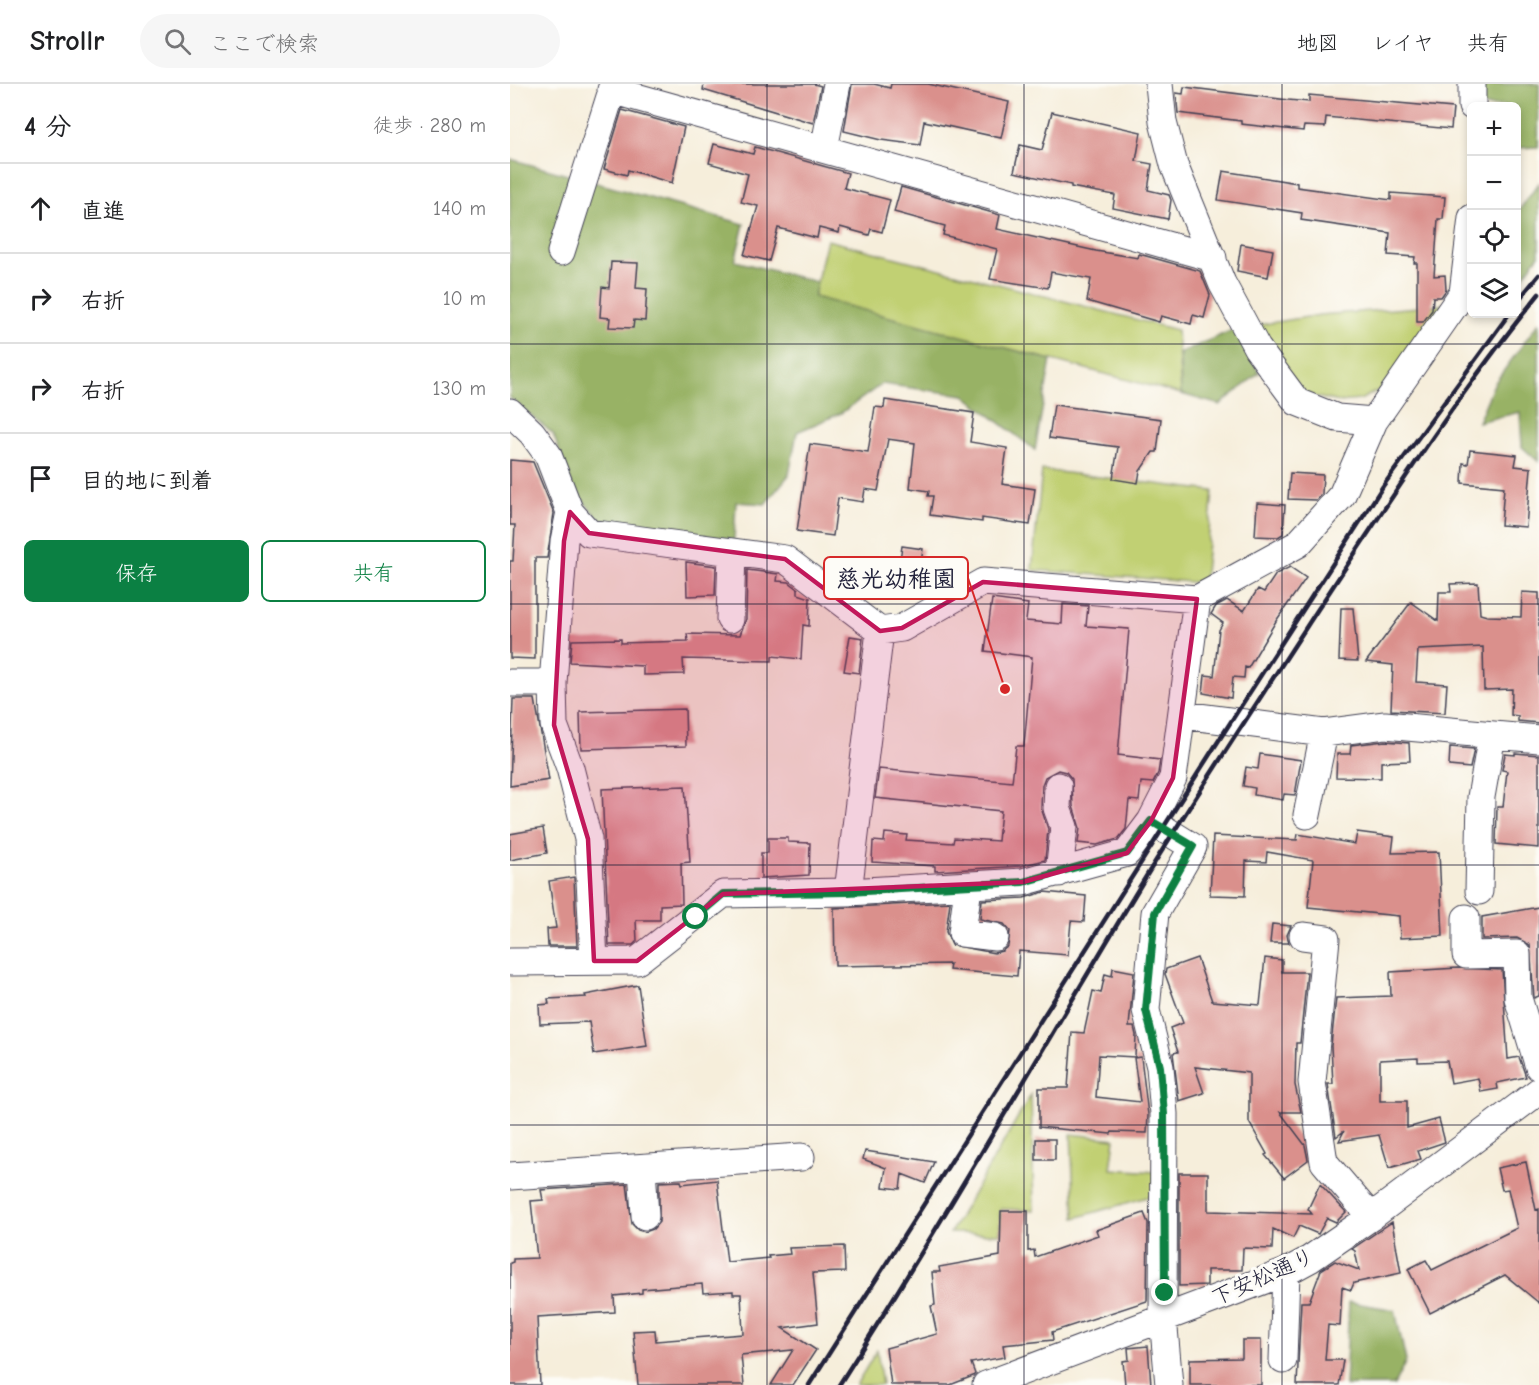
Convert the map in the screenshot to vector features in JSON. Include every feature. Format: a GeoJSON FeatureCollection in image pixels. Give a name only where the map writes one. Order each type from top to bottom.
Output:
{"type":"FeatureCollection","features":[{"type":"Feature","properties":{"kind":"street"},"geometry":{"type":"LineString","coordinates":[[824,149],[837,84]]}},
{"type":"Feature","properties":{"kind":"street"},"geometry":{"type":"LineString","coordinates":[[1159,84],[1163,122],[1174,165],[1222,283],[1257,348],[1297,402],[1337,418],[1374,421]]}},
{"type":"Feature","properties":{"kind":"street"},"geometry":{"type":"LineString","coordinates":[[1472,84],[1472,102]]}},
{"type":"Feature","properties":{"kind":"street"},"geometry":{"type":"LineString","coordinates":[[561,252],[612,87],[1213,258]]}},
{"type":"Feature","properties":{"kind":"street"},"geometry":{"type":"LineString","coordinates":[[510,412],[532,433],[548,455],[570,512],[589,533],[785,559],[880,631],[902,628],[983,582],[1197,599],[1298,544],[1342,495],[1374,421],[1463,293],[1467,260]]}},
{"type":"Feature","properties":{"kind":"street"},"geometry":{"type":"LineString","coordinates":[[570,512],[564,541],[553,683],[554,725],[570,768],[588,839],[594,961]]}},
{"type":"Feature","properties":{"kind":"street"},"geometry":{"type":"LineString","coordinates":[[730,620],[732,552]]}},
{"type":"Feature","properties":{"kind":"street"},"geometry":{"type":"LineString","coordinates":[[510,962],[637,961],[723,894],[848,892],[1023,882],[1127,853],[1151,821],[1173,778],[1197,599]]}},
{"type":"Feature","properties":{"kind":"street"},"geometry":{"type":"LineString","coordinates":[[848,892],[880,631]]}},
{"type":"Feature","properties":{"kind":"street"},"geometry":{"type":"LineString","coordinates":[[510,682],[553,683]]}},
{"type":"Feature","properties":{"kind":"street"},"geometry":{"type":"LineString","coordinates":[[1183,716],[1324,733],[1385,725],[1539,739]]}},
{"type":"Feature","properties":{"kind":"street"},"geometry":{"type":"LineString","coordinates":[[1307,815],[1324,733]]}},
{"type":"Feature","properties":{"kind":"street"},"geometry":{"type":"LineString","coordinates":[[1479,891],[1481,797],[1492,735]]}},
{"type":"Feature","properties":{"kind":"street"},"geometry":{"type":"LineString","coordinates":[[1058,786],[1057,808],[1064,827],[1059,873]]}},
{"type":"Feature","properties":{"kind":"street"},"geometry":{"type":"LineString","coordinates":[[1151,821],[1193,846],[1155,913],[1146,1010],[1160,1067],[1164,1114],[1163,1317],[1169,1385]]}},
{"type":"Feature","properties":{"kind":"street"},"geometry":{"type":"LineString","coordinates":[[968,886],[963,933],[995,937]]}},
{"type":"Feature","properties":{"kind":"street"},"geometry":{"type":"LineString","coordinates":[[1466,918],[1466,955],[1517,954],[1518,998],[1539,1067]]}},
{"type":"Feature","properties":{"kind":"street"},"geometry":{"type":"LineString","coordinates":[[1303,936],[1326,939],[1312,1082],[1324,1162],[1371,1217]]}},
{"type":"Feature","properties":{"kind":"street","name":"下安松通り"},"geometry":{"type":"LineString","coordinates":[[986,1385],[1286,1272],[1310,1259],[1371,1217],[1539,1091]]}},
{"type":"Feature","properties":{"kind":"street"},"geometry":{"type":"LineString","coordinates":[[510,1176],[801,1157]]}},
{"type":"Feature","properties":{"kind":"street"},"geometry":{"type":"LineString","coordinates":[[642,1168],[645,1216]]}},
{"type":"Feature","properties":{"kind":"street"},"geometry":{"type":"LineString","coordinates":[[1283,1360],[1286,1272]]}},
{"type":"Feature","properties":{"kind":"highlighted area"},"geometry":{"type":"Polygon","coordinates":[[[570,512],[589,533],[785,559],[880,631],[902,628],[983,582],[1197,599],[1173,778],[1151,821],[1127,853],[1023,882],[723,894],[637,961],[594,961],[588,839],[554,725],[564,541],[570,512]]]}},
{"type":"Feature","properties":{"kind":"green space"},"geometry":{"type":"Polygon","coordinates":[[[1479,84],[1539,84],[1538,147],[1521,148],[1521,102],[1479,102],[1479,84]]]}},
{"type":"Feature","properties":{"kind":"green space"},"geometry":{"type":"Polygon","coordinates":[[[510,159],[744,224],[735,261],[817,282],[814,297],[1051,360],[1035,450],[964,395],[882,384],[841,413],[797,432],[789,475],[765,504],[736,502],[734,540],[602,522],[574,491],[553,434],[510,398],[510,159]]]}},
{"type":"Feature","properties":{"kind":"green space"},"geometry":{"type":"Polygon","coordinates":[[[1539,183],[1539,255],[1521,279],[1521,210],[1539,183]]]}},
{"type":"Feature","properties":{"kind":"green space"},"geometry":{"type":"Polygon","coordinates":[[[827,240],[1177,330],[1181,394],[813,297],[827,240]]]}},
{"type":"Feature","properties":{"kind":"green space"},"geometry":{"type":"Polygon","coordinates":[[[1445,305],[1381,389],[1360,400],[1340,402],[1311,396],[1300,390],[1252,326],[1320,315],[1445,305]]]}},
{"type":"Feature","properties":{"kind":"green space"},"geometry":{"type":"Polygon","coordinates":[[[1539,322],[1539,462],[1522,447],[1520,412],[1478,422],[1494,384],[1539,322]]]}},
{"type":"Feature","properties":{"kind":"green space"},"geometry":{"type":"Polygon","coordinates":[[[1237,328],[1259,373],[1220,405],[1181,394],[1180,353],[1237,328]]]}},
{"type":"Feature","properties":{"kind":"green space"},"geometry":{"type":"Polygon","coordinates":[[[1042,470],[1213,491],[1204,583],[1032,570],[1042,470]]]}},
{"type":"Feature","properties":{"kind":"green space"},"geometry":{"type":"Polygon","coordinates":[[[1031,1095],[1034,1210],[1000,1209],[1000,1234],[950,1233],[1031,1095]]]}},
{"type":"Feature","properties":{"kind":"green space"},"geometry":{"type":"Polygon","coordinates":[[[1071,1134],[1115,1139],[1111,1169],[1156,1172],[1158,1194],[1075,1218],[1071,1134]]]}},
{"type":"Feature","properties":{"kind":"green space"},"geometry":{"type":"Polygon","coordinates":[[[1349,1302],[1395,1310],[1406,1361],[1394,1385],[1345,1385],[1349,1302]]]}},
{"type":"Feature","properties":{"kind":"green space"},"geometry":{"type":"Polygon","coordinates":[[[877,1350],[882,1385],[856,1385],[877,1350]]]}},
{"type":"Feature","properties":{"kind":"building"},"geometry":{"type":"Polygon","coordinates":[[[704,84],[814,84],[821,86],[813,123],[703,90],[704,84]]]}},
{"type":"Feature","properties":{"kind":"building"},"geometry":{"type":"Polygon","coordinates":[[[852,84],[874,84],[890,88],[891,84],[928,84],[1009,102],[1001,138],[924,121],[920,145],[881,140],[844,131],[852,84]]]}},
{"type":"Feature","properties":{"kind":"building"},"geometry":{"type":"Polygon","coordinates":[[[1184,87],[1309,102],[1309,95],[1453,108],[1451,129],[1326,117],[1325,127],[1304,126],[1303,131],[1241,124],[1241,121],[1178,113],[1176,93],[1183,94],[1184,87]]]}},
{"type":"Feature","properties":{"kind":"building"},"geometry":{"type":"Polygon","coordinates":[[[622,110],[684,127],[672,183],[628,170],[627,175],[604,169],[622,110]]]}},
{"type":"Feature","properties":{"kind":"building"},"geometry":{"type":"Polygon","coordinates":[[[1052,112],[1141,132],[1136,161],[1152,164],[1148,190],[1169,195],[1171,200],[1168,219],[1113,208],[1115,195],[1071,187],[1071,185],[1014,172],[1020,145],[1042,150],[1052,112]]]}},
{"type":"Feature","properties":{"kind":"building"},"geometry":{"type":"Polygon","coordinates":[[[714,144],[753,154],[755,147],[848,173],[844,188],[890,200],[882,232],[871,229],[869,235],[840,227],[839,233],[819,228],[817,238],[778,228],[769,261],[744,255],[758,206],[741,202],[748,174],[709,163],[714,144]]]}},
{"type":"Feature","properties":{"kind":"building"},"geometry":{"type":"Polygon","coordinates":[[[1223,171],[1297,183],[1297,187],[1391,200],[1391,193],[1445,197],[1443,219],[1438,219],[1434,276],[1445,275],[1446,290],[1441,297],[1433,297],[1432,310],[1423,322],[1417,322],[1417,263],[1414,263],[1415,257],[1388,255],[1390,233],[1301,220],[1302,213],[1218,200],[1223,171]]]}},
{"type":"Feature","properties":{"kind":"building"},"geometry":{"type":"Polygon","coordinates":[[[901,187],[1000,215],[997,229],[1096,251],[1138,258],[1139,254],[1200,271],[1210,295],[1204,318],[1193,315],[1191,324],[1161,316],[1159,322],[1087,301],[1091,279],[1051,272],[1048,288],[990,279],[997,249],[943,235],[945,226],[894,212],[901,187]]]}},
{"type":"Feature","properties":{"kind":"building"},"geometry":{"type":"Polygon","coordinates":[[[1241,244],[1273,250],[1268,277],[1237,271],[1241,244]]]}},
{"type":"Feature","properties":{"kind":"building"},"geometry":{"type":"Polygon","coordinates":[[[611,262],[638,263],[636,288],[647,289],[645,321],[634,320],[633,328],[609,327],[610,318],[600,317],[602,287],[609,288],[611,262]]]}},
{"type":"Feature","properties":{"kind":"building"},"geometry":{"type":"Polygon","coordinates":[[[885,400],[974,413],[970,442],[1007,448],[1002,484],[1035,489],[1030,525],[982,518],[982,522],[930,515],[933,496],[928,496],[929,491],[910,488],[915,443],[888,439],[878,491],[865,489],[863,502],[838,498],[833,536],[797,531],[810,444],[868,452],[875,407],[884,408],[885,400]]]}},
{"type":"Feature","properties":{"kind":"building"},"geometry":{"type":"Polygon","coordinates":[[[1054,405],[1161,419],[1157,452],[1153,452],[1140,471],[1138,483],[1113,479],[1118,447],[1049,438],[1054,405]]]}},
{"type":"Feature","properties":{"kind":"building"},"geometry":{"type":"Polygon","coordinates":[[[1470,450],[1517,455],[1515,466],[1531,468],[1526,527],[1501,525],[1504,487],[1462,483],[1463,463],[1468,464],[1470,450]]]}},
{"type":"Feature","properties":{"kind":"building"},"geometry":{"type":"Polygon","coordinates":[[[510,460],[533,462],[554,513],[547,558],[535,558],[535,659],[510,658],[510,561],[513,561],[515,525],[510,525],[510,460]]]}},
{"type":"Feature","properties":{"kind":"building"},"geometry":{"type":"Polygon","coordinates":[[[1290,473],[1323,475],[1322,494],[1316,500],[1288,499],[1290,473]]]}},
{"type":"Feature","properties":{"kind":"building"},"geometry":{"type":"Polygon","coordinates":[[[1257,503],[1285,505],[1283,534],[1278,537],[1255,536],[1257,503]]]}},
{"type":"Feature","properties":{"kind":"building"},"geometry":{"type":"Polygon","coordinates":[[[902,546],[923,549],[920,570],[899,567],[902,546]]]}},
{"type":"Feature","properties":{"kind":"building"},"geometry":{"type":"Polygon","coordinates":[[[686,562],[716,566],[715,595],[687,596],[686,562]]]}},
{"type":"Feature","properties":{"kind":"building"},"geometry":{"type":"Polygon","coordinates":[[[1290,567],[1306,578],[1276,621],[1248,668],[1245,667],[1244,678],[1233,677],[1231,698],[1203,693],[1205,675],[1214,676],[1219,630],[1223,623],[1211,614],[1216,606],[1227,600],[1244,611],[1258,589],[1264,592],[1276,574],[1290,567]]]}},
{"type":"Feature","properties":{"kind":"building"},"geometry":{"type":"Polygon","coordinates":[[[747,570],[778,574],[777,581],[789,582],[798,589],[798,594],[810,598],[809,626],[803,625],[801,659],[772,656],[772,661],[683,659],[684,674],[643,675],[643,666],[570,662],[572,640],[621,639],[621,643],[688,641],[687,634],[740,635],[746,619],[747,570]]]}},
{"type":"Feature","properties":{"kind":"building"},"geometry":{"type":"Polygon","coordinates":[[[1478,583],[1480,614],[1487,616],[1521,617],[1522,592],[1539,593],[1539,723],[1518,721],[1518,716],[1511,715],[1512,689],[1484,690],[1483,647],[1418,650],[1416,682],[1447,684],[1445,713],[1391,710],[1393,665],[1366,662],[1411,602],[1438,621],[1439,592],[1451,592],[1450,584],[1478,583]]]}},
{"type":"Feature","properties":{"kind":"building"},"geometry":{"type":"Polygon","coordinates":[[[992,599],[1028,604],[1026,621],[1062,624],[1063,604],[1088,606],[1086,626],[1129,629],[1118,755],[1160,760],[1158,773],[1153,783],[1141,782],[1139,801],[1129,800],[1126,829],[1118,839],[1097,845],[1078,843],[1080,828],[1073,806],[1072,779],[1066,772],[1058,770],[1045,777],[1042,785],[1041,808],[1048,829],[1045,860],[1020,866],[935,871],[935,866],[872,862],[873,841],[884,842],[885,833],[907,835],[906,840],[953,843],[954,838],[998,841],[1001,811],[875,798],[879,769],[1012,782],[1016,746],[1024,746],[1032,657],[985,651],[992,599]]]}},
{"type":"Feature","properties":{"kind":"building"},"geometry":{"type":"Polygon","coordinates":[[[1341,608],[1353,608],[1358,661],[1339,660],[1341,608]]]}},
{"type":"Feature","properties":{"kind":"building"},"geometry":{"type":"Polygon","coordinates":[[[850,636],[863,638],[859,673],[844,671],[850,636]]]}},
{"type":"Feature","properties":{"kind":"building"},"geometry":{"type":"Polygon","coordinates":[[[513,699],[535,699],[549,780],[510,786],[513,699]]]}},
{"type":"Feature","properties":{"kind":"building"},"geometry":{"type":"Polygon","coordinates":[[[685,709],[686,746],[581,749],[580,712],[685,709]]]}},
{"type":"Feature","properties":{"kind":"building"},"geometry":{"type":"Polygon","coordinates":[[[1385,741],[1409,743],[1410,761],[1381,762],[1381,778],[1336,777],[1337,754],[1350,754],[1351,745],[1385,741]]]}},
{"type":"Feature","properties":{"kind":"building"},"geometry":{"type":"Polygon","coordinates":[[[1450,747],[1474,749],[1470,768],[1449,766],[1450,747]]]}},
{"type":"Feature","properties":{"kind":"building"},"geometry":{"type":"Polygon","coordinates":[[[1515,753],[1539,755],[1539,848],[1496,844],[1497,807],[1503,807],[1507,771],[1502,770],[1505,754],[1515,755],[1515,753]]]}},
{"type":"Feature","properties":{"kind":"building"},"geometry":{"type":"Polygon","coordinates":[[[1260,754],[1301,760],[1295,795],[1284,794],[1283,800],[1254,795],[1255,788],[1243,786],[1246,767],[1258,769],[1260,754]]]}},
{"type":"Feature","properties":{"kind":"building"},"geometry":{"type":"Polygon","coordinates":[[[685,786],[690,862],[681,863],[682,904],[660,905],[660,920],[636,920],[637,941],[633,945],[609,945],[602,789],[685,786]]]}},
{"type":"Feature","properties":{"kind":"building"},"geometry":{"type":"Polygon","coordinates":[[[543,828],[547,853],[510,860],[510,834],[543,828]]]}},
{"type":"Feature","properties":{"kind":"building"},"geometry":{"type":"Polygon","coordinates":[[[1357,832],[1394,837],[1392,853],[1439,852],[1443,936],[1400,938],[1399,916],[1308,907],[1313,860],[1267,852],[1266,862],[1246,861],[1245,896],[1210,895],[1213,836],[1297,840],[1298,834],[1355,844],[1357,832]]]}},
{"type":"Feature","properties":{"kind":"building"},"geometry":{"type":"Polygon","coordinates":[[[768,838],[788,838],[788,842],[810,843],[809,875],[761,878],[761,853],[768,853],[768,838]]]}},
{"type":"Feature","properties":{"kind":"building"},"geometry":{"type":"Polygon","coordinates":[[[574,877],[577,946],[548,946],[547,929],[556,928],[549,881],[574,877]]]}},
{"type":"Feature","properties":{"kind":"building"},"geometry":{"type":"Polygon","coordinates":[[[1044,892],[1086,896],[1084,922],[1071,921],[1068,955],[1019,951],[1017,976],[949,970],[950,964],[835,966],[834,908],[950,902],[946,932],[952,945],[994,953],[1008,946],[1010,931],[1004,924],[980,919],[982,900],[1024,898],[1044,892]]]}},
{"type":"Feature","properties":{"kind":"building"},"geometry":{"type":"Polygon","coordinates":[[[1539,907],[1539,996],[1534,998],[1530,945],[1517,938],[1482,939],[1482,917],[1539,907]]]}},
{"type":"Feature","properties":{"kind":"building"},"geometry":{"type":"Polygon","coordinates":[[[1272,924],[1291,926],[1287,935],[1289,943],[1270,943],[1272,924]]]}},
{"type":"Feature","properties":{"kind":"building"},"geometry":{"type":"Polygon","coordinates":[[[1197,958],[1212,1001],[1260,1005],[1265,958],[1282,960],[1282,972],[1307,972],[1300,1043],[1296,1043],[1295,1085],[1301,1112],[1280,1112],[1305,1145],[1308,1160],[1284,1178],[1265,1155],[1267,1154],[1249,1122],[1249,1073],[1195,1067],[1204,1093],[1179,1101],[1173,1053],[1178,1052],[1170,1028],[1183,1023],[1165,974],[1166,969],[1197,958]]]}},
{"type":"Feature","properties":{"kind":"building"},"geometry":{"type":"Polygon","coordinates":[[[1113,968],[1134,972],[1129,1027],[1134,1027],[1136,1035],[1135,1057],[1099,1055],[1096,1097],[1140,1102],[1134,1058],[1141,1057],[1148,1115],[1147,1133],[1112,1132],[1111,1134],[1039,1127],[1039,1088],[1068,1088],[1072,1032],[1084,1033],[1093,991],[1101,993],[1105,974],[1112,976],[1113,968]]]}},
{"type":"Feature","properties":{"kind":"building"},"geometry":{"type":"Polygon","coordinates":[[[1458,968],[1502,970],[1508,1059],[1519,1057],[1526,1077],[1497,1083],[1498,1089],[1481,1092],[1478,1078],[1451,1083],[1447,1061],[1418,1062],[1418,1058],[1380,1060],[1380,1101],[1407,1101],[1407,1128],[1439,1119],[1445,1142],[1418,1151],[1421,1159],[1389,1168],[1379,1135],[1339,1141],[1344,1131],[1336,1137],[1328,1084],[1333,1084],[1331,1046],[1336,998],[1391,996],[1390,972],[1458,968]]]}},
{"type":"Feature","properties":{"kind":"building"},"geometry":{"type":"Polygon","coordinates":[[[638,985],[647,1046],[594,1054],[589,1022],[540,1024],[539,1005],[549,1004],[548,999],[586,997],[585,995],[638,985]]]}},
{"type":"Feature","properties":{"kind":"building"},"geometry":{"type":"Polygon","coordinates":[[[1036,1139],[1055,1139],[1055,1160],[1036,1160],[1036,1139]]]}},
{"type":"Feature","properties":{"kind":"building"},"geometry":{"type":"Polygon","coordinates":[[[865,1151],[934,1162],[925,1183],[902,1174],[900,1189],[883,1187],[886,1168],[863,1159],[865,1151]]]}},
{"type":"Feature","properties":{"kind":"building"},"geometry":{"type":"Polygon","coordinates":[[[1526,1162],[1536,1210],[1539,1209],[1539,1303],[1505,1275],[1430,1313],[1408,1269],[1426,1260],[1432,1270],[1517,1228],[1508,1189],[1502,1190],[1497,1168],[1526,1162]]]}},
{"type":"Feature","properties":{"kind":"building"},"geometry":{"type":"Polygon","coordinates":[[[1179,1173],[1208,1173],[1208,1211],[1312,1214],[1308,1209],[1320,1184],[1346,1212],[1336,1222],[1327,1218],[1318,1234],[1299,1226],[1293,1238],[1273,1229],[1272,1249],[1243,1248],[1242,1270],[1207,1270],[1207,1285],[1179,1286],[1179,1173]]]}},
{"type":"Feature","properties":{"kind":"building"},"geometry":{"type":"Polygon","coordinates":[[[717,1180],[727,1262],[790,1254],[789,1248],[844,1246],[845,1272],[813,1273],[818,1323],[782,1328],[816,1350],[793,1385],[771,1385],[793,1350],[741,1355],[744,1385],[638,1385],[633,1331],[655,1330],[656,1341],[743,1334],[741,1294],[733,1294],[733,1291],[703,1293],[702,1284],[642,1289],[642,1293],[614,1296],[615,1312],[537,1317],[540,1385],[510,1385],[510,1263],[513,1259],[537,1258],[531,1201],[543,1200],[541,1190],[627,1184],[632,1224],[638,1230],[645,1232],[653,1229],[659,1222],[659,1182],[681,1181],[682,1184],[717,1180]]]}},
{"type":"Feature","properties":{"kind":"building"},"geometry":{"type":"Polygon","coordinates":[[[1001,1211],[1028,1211],[1028,1251],[1034,1250],[1035,1257],[1098,1235],[1096,1230],[1144,1213],[1148,1223],[1147,1301],[1052,1332],[1053,1340],[1003,1345],[1005,1357],[971,1363],[975,1374],[950,1385],[891,1385],[886,1348],[937,1334],[931,1306],[935,1305],[932,1272],[940,1272],[939,1267],[1000,1256],[1001,1211]]]}},
{"type":"Feature","properties":{"kind":"building"},"geometry":{"type":"Polygon","coordinates":[[[1392,1222],[1401,1273],[1354,1283],[1351,1290],[1342,1287],[1340,1326],[1328,1325],[1325,1360],[1343,1360],[1339,1385],[1297,1385],[1301,1302],[1309,1302],[1321,1270],[1335,1261],[1359,1270],[1355,1251],[1352,1249],[1392,1222]]]}},
{"type":"Feature","properties":{"kind":"building"},"geometry":{"type":"Polygon","coordinates":[[[1242,1340],[1261,1340],[1261,1385],[1190,1385],[1190,1359],[1242,1358],[1242,1340]]]}},
{"type":"Feature","properties":{"kind":"building"},"geometry":{"type":"Polygon","coordinates":[[[1148,1346],[1151,1385],[1125,1385],[1123,1361],[1129,1360],[1128,1348],[1148,1346]]]}},
{"type":"Feature","properties":{"kind":"railway"},"geometry":{"type":"LineString","coordinates":[[1521,297],[1539,275]]}},
{"type":"Feature","properties":{"kind":"railway"},"geometry":{"type":"LineString","coordinates":[[839,1385],[953,1200],[1139,888],[1205,783],[1425,449],[1480,370],[1539,294]]}},
{"type":"Feature","properties":{"kind":"railway"},"geometry":{"type":"LineString","coordinates":[[809,1385],[1383,486],[1506,318]]}},
{"type":"Feature","properties":{"kind":"place","name":"慈光幼稚園"},"geometry":{"type":"Point","coordinates":[1005,689]}},
{"type":"Feature","properties":{"kind":"route"},"geometry":{"type":"LineString","coordinates":[[696,917],[723,894],[780,891],[848,892],[1023,882],[1127,853],[1151,821],[1193,846],[1155,913],[1146,1010],[1160,1067],[1164,1114],[1165,1293]]}}]}
